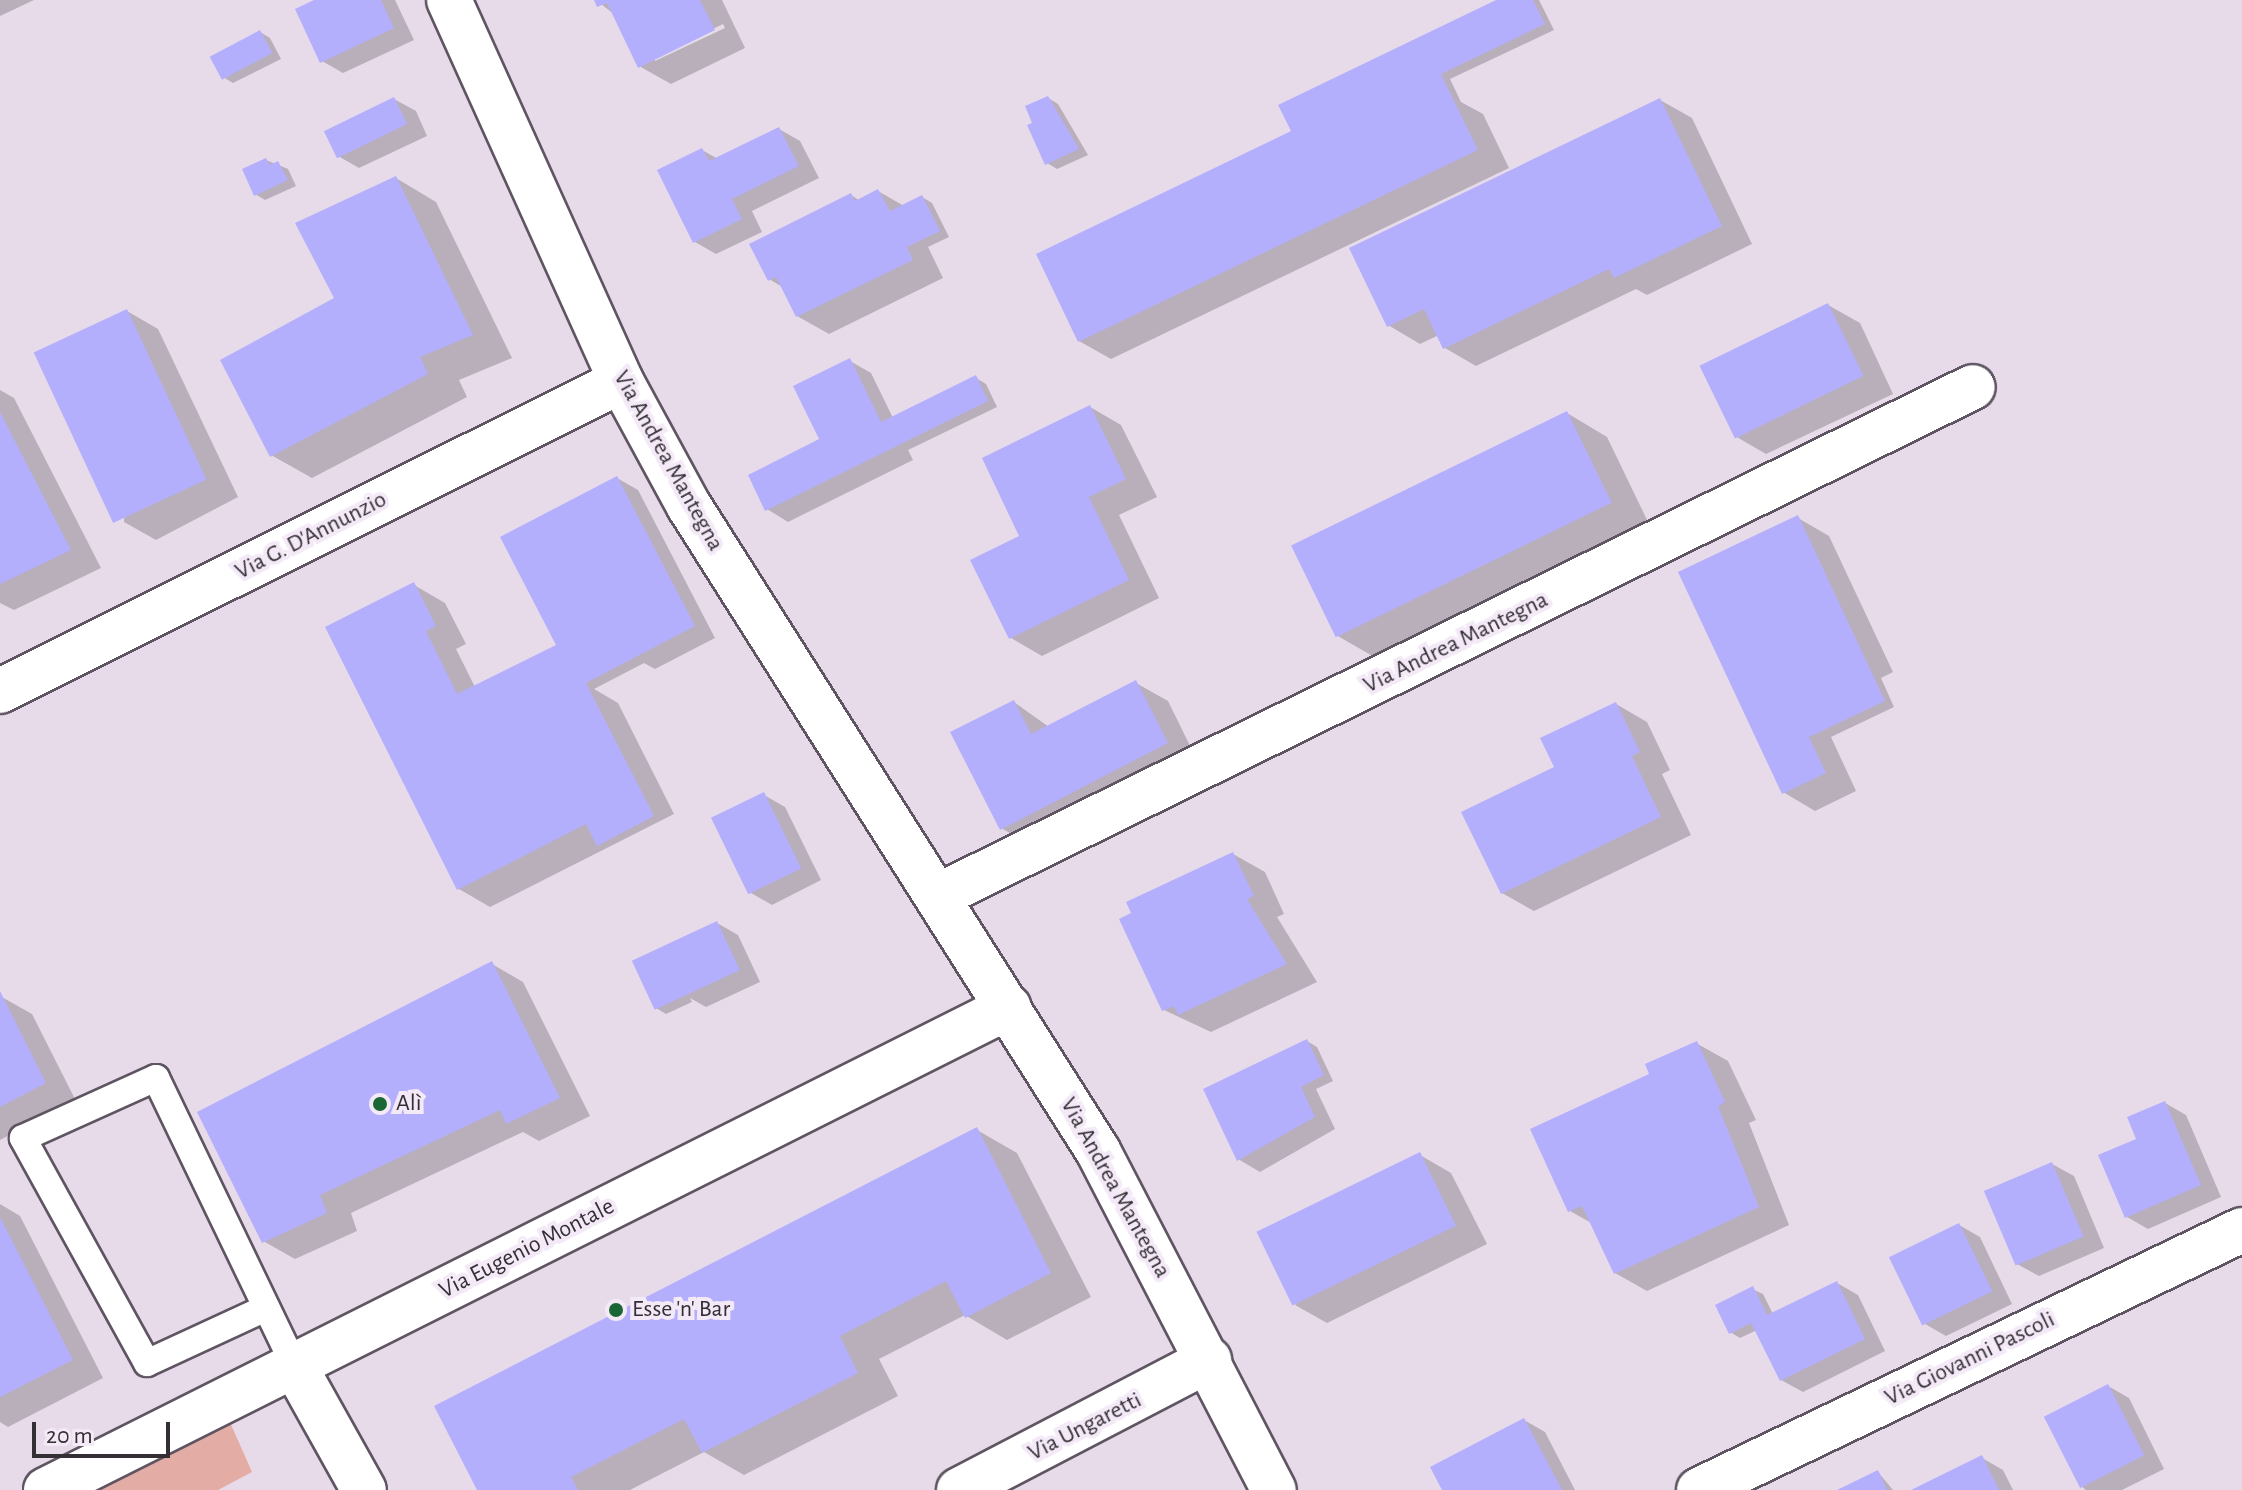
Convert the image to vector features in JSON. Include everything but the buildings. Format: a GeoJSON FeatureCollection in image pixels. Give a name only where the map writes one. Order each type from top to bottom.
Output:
{"type":"FeatureCollection","features":[{"type":"Feature","properties":{"kind":"street","name":"Via Andrea Mantegna"},"geometry":{"type":"LineString","coordinates":[[449,0],[621,381],[689,506],[1098,1151],[1274,1490]]}},
{"type":"Feature","properties":{"kind":"street","name":"Via G. D'Annunzio"},"geometry":{"type":"LineString","coordinates":[[0,691],[621,381]]}},
{"type":"Feature","properties":{"kind":"street","name":"Via Andrea Mantegna"},"geometry":{"type":"LineString","coordinates":[[938,896],[1973,387]]}},
{"type":"Feature","properties":{"kind":"street","name":"Via Eugenio Montale"},"geometry":{"type":"LineString","coordinates":[[46,1490],[1009,1007]]}},
{"type":"Feature","properties":{"kind":"street","name":"Via Giovanni Pascoli"},"geometry":{"type":"LineString","coordinates":[[1699,1490],[2242,1230]]}},
{"type":"Feature","properties":{"kind":"street","name":"Via Ungaretti"},"geometry":{"type":"LineString","coordinates":[[959,1490],[1209,1360]]}},
{"type":"Feature","properties":{"kind":"street"},"geometry":{"type":"LineString","coordinates":[[294,1365],[364,1490]]}},
{"type":"Feature","properties":{"kind":"lane"},"geometry":{"type":"LineString","coordinates":[[266,1308],[147,1363],[23,1138],[156,1078],[294,1365]]}},
{"type":"Feature","properties":{"kind":"shaded area"},"geometry":{"type":"Polygon","coordinates":[[[229,1420],[252,1472],[218,1490],[89,1490],[229,1420]]]}},
{"type":"Feature","properties":{"kind":"place","name":"Alì"},"geometry":{"type":"Point","coordinates":[380,1104]}},
{"type":"Feature","properties":{"kind":"place","name":"Esse 'n' Bar"},"geometry":{"type":"Point","coordinates":[616,1310]}}]}
